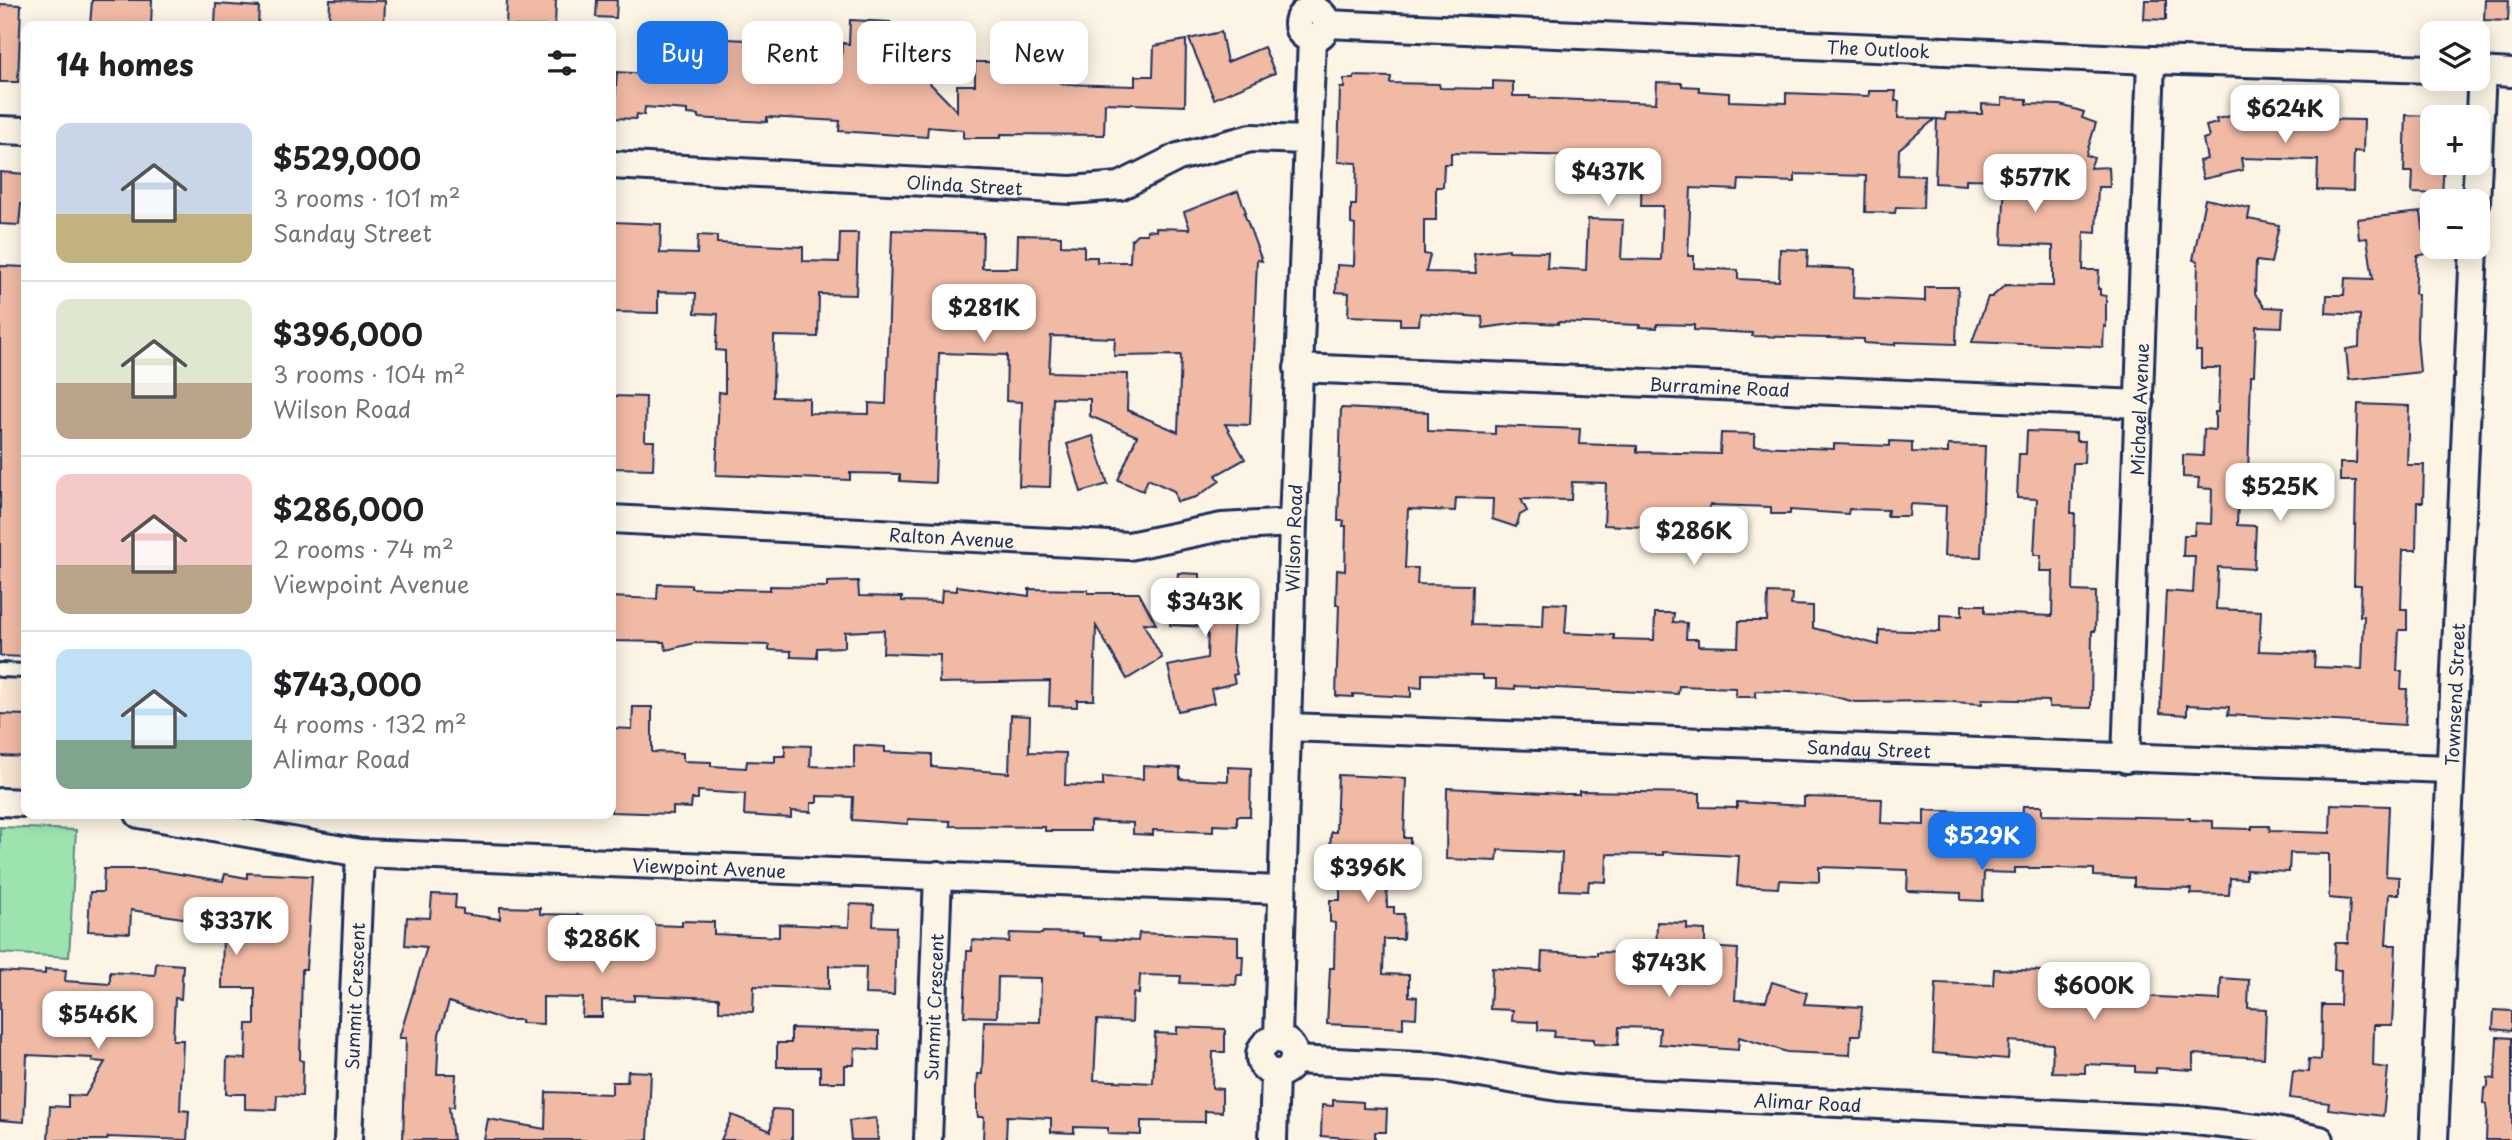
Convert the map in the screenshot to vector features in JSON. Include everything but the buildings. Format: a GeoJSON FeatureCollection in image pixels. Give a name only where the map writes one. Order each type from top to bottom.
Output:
{"type":"FeatureCollection","features":[{"type":"Feature","properties":{"kind":"street","name":"The Outlook"},"geometry":{"type":"LineString","coordinates":[[1316,18],[2151,60],[2420,69]]}},
{"type":"Feature","properties":{"kind":"street","name":"Wilson Road"},"geometry":{"type":"LineString","coordinates":[[1285,1066],[1293,1048],[1278,1038],[1282,890],[1298,368],[1307,139],[1316,18]]}},
{"type":"Feature","properties":{"kind":"street","name":"Michael Avenue"},"geometry":{"type":"LineString","coordinates":[[2126,759],[2151,60]]}},
{"type":"Feature","properties":{"kind":"street"},"geometry":{"type":"LineString","coordinates":[[2490,72],[2512,73]]}},
{"type":"Feature","properties":{"kind":"street"},"geometry":{"type":"LineString","coordinates":[[0,130],[21,131]]}},
{"type":"Feature","properties":{"kind":"street","name":"Olinda Street"},"geometry":{"type":"LineString","coordinates":[[616,164],[1071,190],[1120,186],[1178,157],[1251,138],[1307,139]]}},
{"type":"Feature","properties":{"kind":"street","name":"Townsend Street"},"geometry":{"type":"LineString","coordinates":[[2434,1140],[2473,259]]}},
{"type":"Feature","properties":{"kind":"street","name":"Burramine Road"},"geometry":{"type":"LineString","coordinates":[[1298,368],[2140,404]]}},
{"type":"Feature","properties":{"kind":"street","name":"Ralton Avenue"},"geometry":{"type":"LineString","coordinates":[[616,519],[1129,546],[1222,527],[1293,523]]}},
{"type":"Feature","properties":{"kind":"street","name":"Sanday Street"},"geometry":{"type":"LineString","coordinates":[[1288,727],[2449,769]]}},
{"type":"Feature","properties":{"kind":"street"},"geometry":{"type":"LineString","coordinates":[[0,803],[21,803]]}},
{"type":"Feature","properties":{"kind":"street","name":"Viewpoint Avenue"},"geometry":{"type":"LineString","coordinates":[[167,819],[360,853],[1282,890]]}},
{"type":"Feature","properties":{"kind":"street","name":"Summit Crescent"},"geometry":{"type":"LineString","coordinates":[[348,1140],[360,853]]}},
{"type":"Feature","properties":{"kind":"street","name":"Summit Crescent"},"geometry":{"type":"LineString","coordinates":[[928,1140],[938,875]]}},
{"type":"Feature","properties":{"kind":"street"},"geometry":{"type":"LineString","coordinates":[[1273,1140],[1285,1066]]}},
{"type":"Feature","properties":{"kind":"street","name":"Alimar Road"},"geometry":{"type":"LineString","coordinates":[[1285,1066],[1438,1067],[1558,1087],[1631,1093],[2187,1120],[2266,1129],[2320,1140]]}},
{"type":"Feature","properties":{"kind":"lane"},"geometry":{"type":"LineString","coordinates":[[0,670],[21,671]]}},
{"type":"Feature","properties":{"kind":"shaded area"},"geometry":{"type":"Polygon","coordinates":[[[0,665],[21,666],[21,792],[0,791],[0,665]]]}},
{"type":"Feature","properties":{"kind":"green space"},"geometry":{"type":"Polygon","coordinates":[[[0,827],[76,830],[69,957],[0,953],[0,827]]]}}]}
